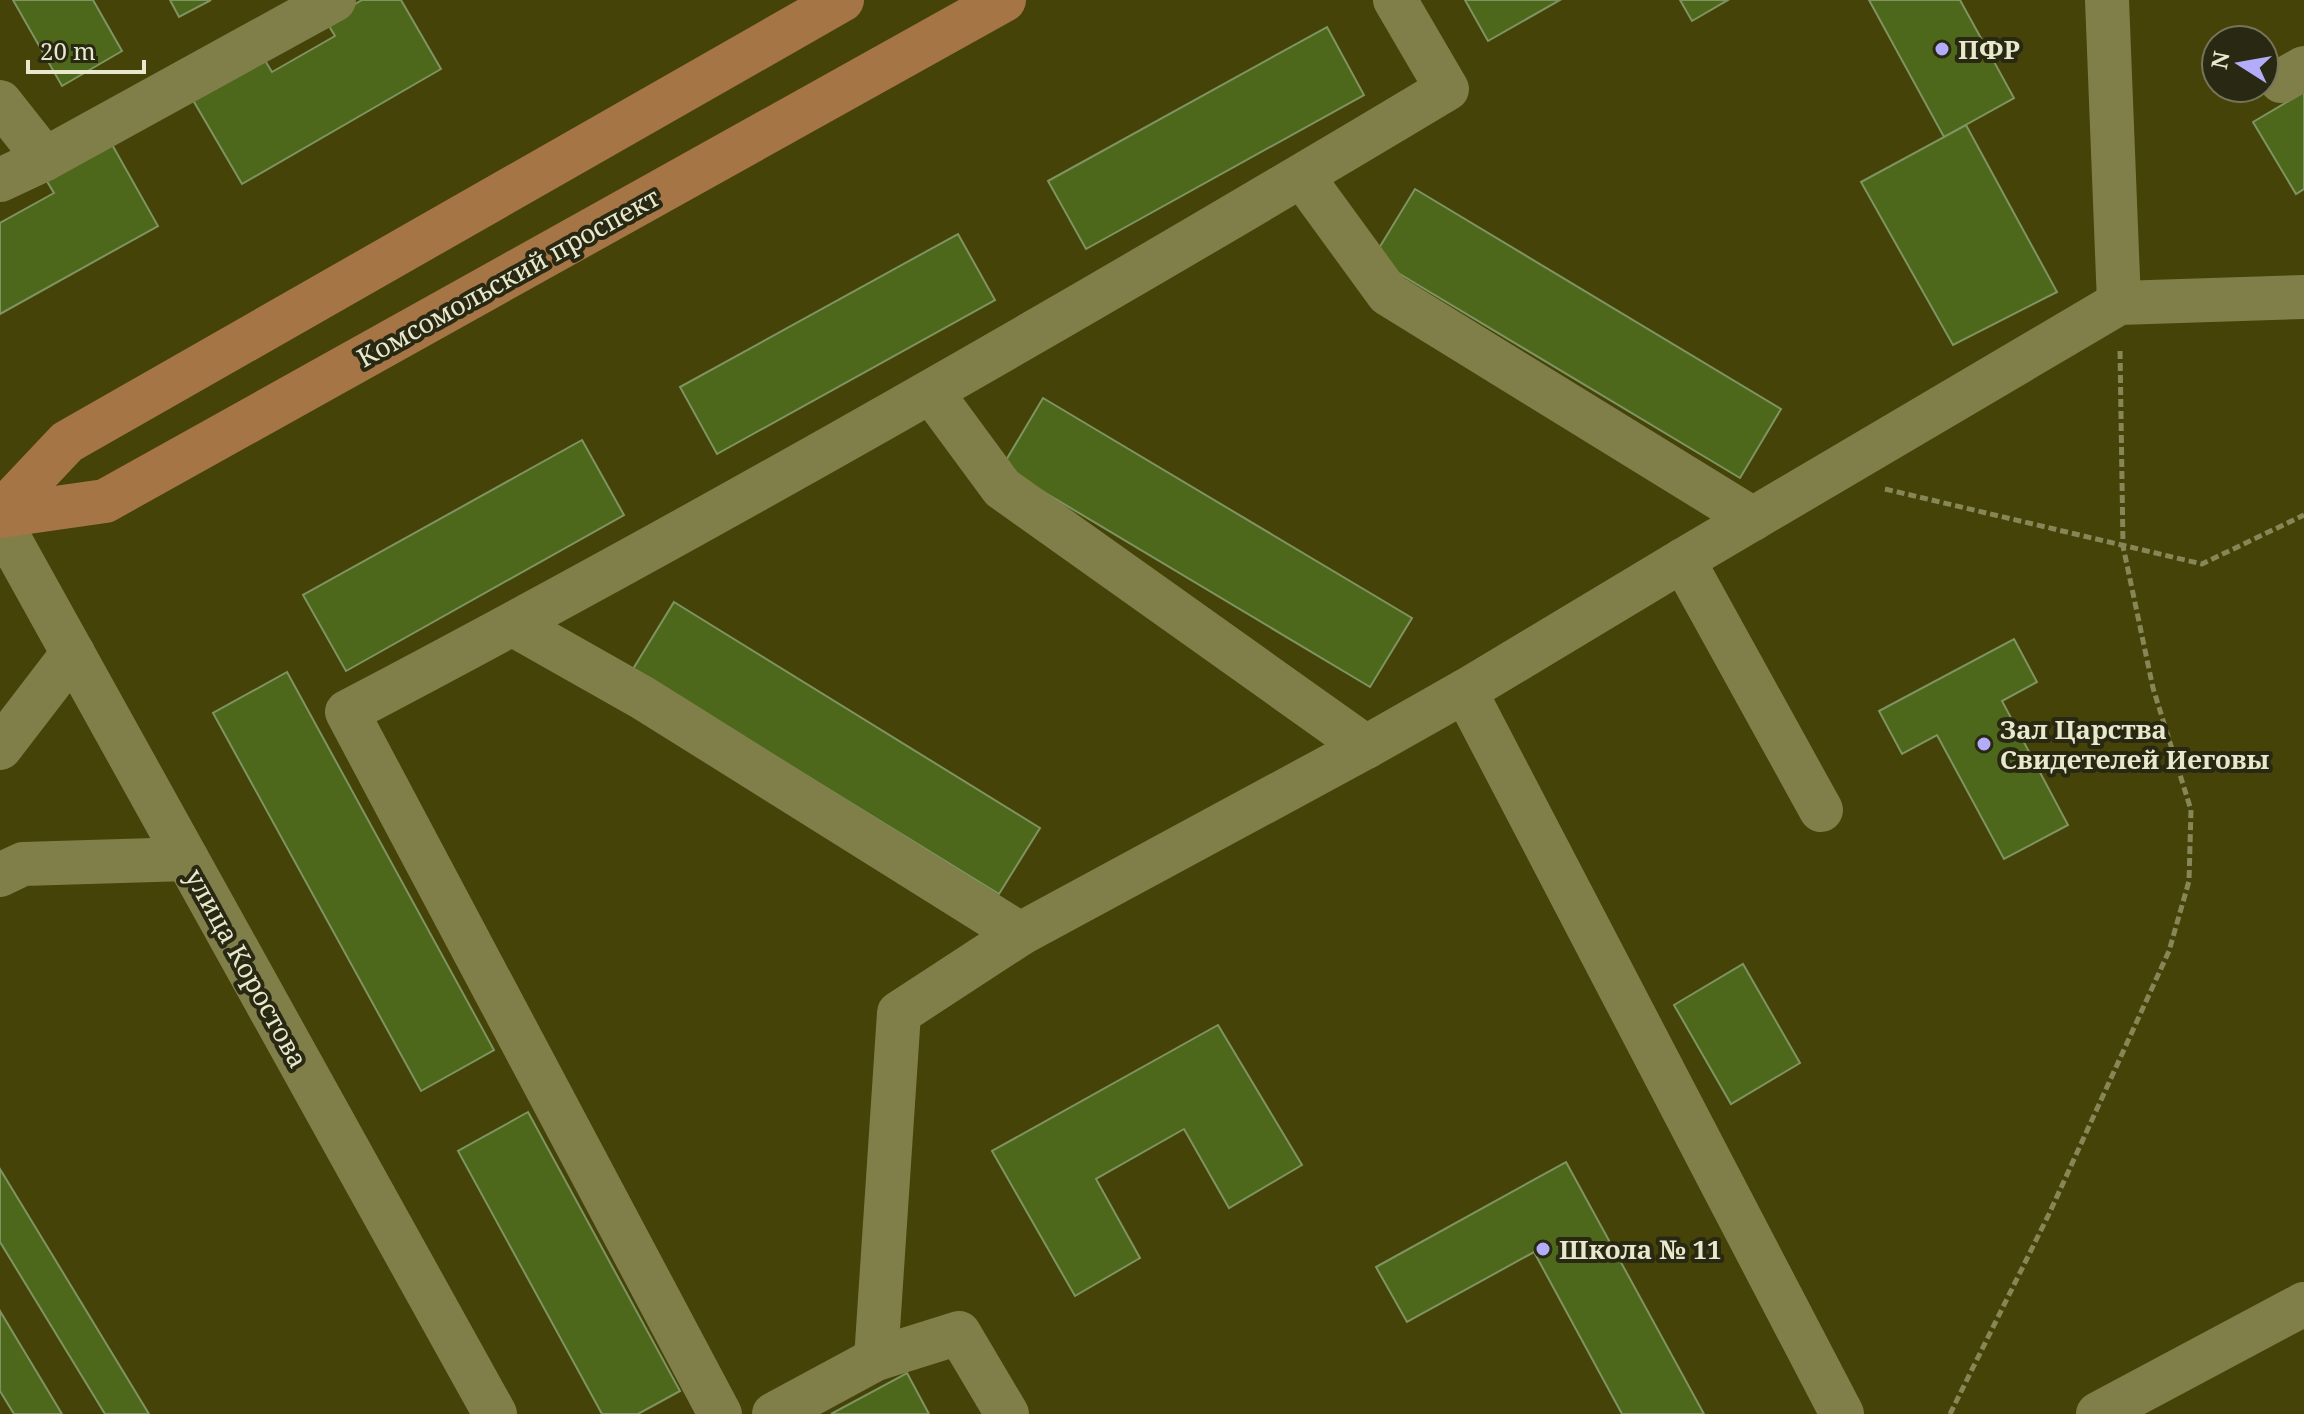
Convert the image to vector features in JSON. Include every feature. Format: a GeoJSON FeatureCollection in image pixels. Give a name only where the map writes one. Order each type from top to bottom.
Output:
{"type":"FeatureCollection","features":[{"type":"Feature","properties":{"kind":"main road","name":"Комсомольский проспект"},"geometry":{"type":"LineString","coordinates":[[0,514],[67,442],[842,0]]}},
{"type":"Feature","properties":{"kind":"main road","name":"Комсомольский проспект"},"geometry":{"type":"LineString","coordinates":[[0,514],[105,501],[1004,0]]}},
{"type":"Feature","properties":{"kind":"street"},"geometry":{"type":"LineString","coordinates":[[0,180],[45,159],[334,0]]}},
{"type":"Feature","properties":{"kind":"street"},"geometry":{"type":"LineString","coordinates":[[720,1414],[347,712],[514,625],[932,393],[1447,89],[1395,0]]}},
{"type":"Feature","properties":{"kind":"street"},"geometry":{"type":"LineString","coordinates":[[2107,0],[2119,303]]}},
{"type":"Feature","properties":{"kind":"street"},"geometry":{"type":"LineString","coordinates":[[0,102],[45,159]]}},
{"type":"Feature","properties":{"kind":"street"},"geometry":{"type":"LineString","coordinates":[[1302,176],[1388,294],[1753,519]]}},
{"type":"Feature","properties":{"kind":"street"},"geometry":{"type":"LineString","coordinates":[[876,1359],[899,1013],[1020,934],[1465,691],[2119,303],[2304,297]]}},
{"type":"Feature","properties":{"kind":"street"},"geometry":{"type":"LineString","coordinates":[[932,393],[1002,488],[1366,747]]}},
{"type":"Feature","properties":{"kind":"street","name":"улица Коростова"},"geometry":{"type":"LineString","coordinates":[[0,522],[495,1414]]}},
{"type":"Feature","properties":{"kind":"street"},"geometry":{"type":"LineString","coordinates":[[1683,560],[1821,810]]}},
{"type":"Feature","properties":{"kind":"street"},"geometry":{"type":"LineString","coordinates":[[514,625],[643,698],[1020,934]]}},
{"type":"Feature","properties":{"kind":"street"},"geometry":{"type":"LineString","coordinates":[[0,748],[73,653]]}},
{"type":"Feature","properties":{"kind":"street"},"geometry":{"type":"LineString","coordinates":[[1465,691],[1842,1414]]}},
{"type":"Feature","properties":{"kind":"street"},"geometry":{"type":"LineString","coordinates":[[0,875],[23,864],[187,859]]}},
{"type":"Feature","properties":{"kind":"street"},"geometry":{"type":"LineString","coordinates":[[2098,1414],[2304,1304]]}},
{"type":"Feature","properties":{"kind":"street"},"geometry":{"type":"LineString","coordinates":[[774,1414],[876,1359],[959,1333],[1007,1414]]}},
{"type":"Feature","properties":{"kind":"path"},"geometry":{"type":"LineString","coordinates":[[1950,1414],[2049,1214],[2169,951],[2189,881],[2191,810],[2153,688],[2123,546],[2119,303]]}},
{"type":"Feature","properties":{"kind":"path"},"geometry":{"type":"LineString","coordinates":[[1826,476],[2202,564],[2304,515]]}},
{"type":"Feature","properties":{"kind":"building"},"geometry":{"type":"Polygon","coordinates":[[[13,0],[93,0],[122,51],[62,86],[13,0]]]}},
{"type":"Feature","properties":{"kind":"building"},"geometry":{"type":"Polygon","coordinates":[[[170,0],[211,0],[179,17],[170,0]]]}},
{"type":"Feature","properties":{"kind":"building"},"geometry":{"type":"Polygon","coordinates":[[[362,0],[401,0],[441,69],[242,184],[190,95],[261,54],[272,72],[335,36],[326,21],[362,0]]]}},
{"type":"Feature","properties":{"kind":"building"},"geometry":{"type":"Polygon","coordinates":[[[1465,0],[1560,0],[1488,41],[1465,0]]]}},
{"type":"Feature","properties":{"kind":"building"},"geometry":{"type":"Polygon","coordinates":[[[1680,0],[1728,0],[1692,21],[1680,0]]]}},
{"type":"Feature","properties":{"kind":"building","name":"ПФР"},"geometry":{"type":"Polygon","coordinates":[[[1869,0],[1960,0],[2014,98],[1944,137],[1869,0]]]}},
{"type":"Feature","properties":{"kind":"building"},"geometry":{"type":"Polygon","coordinates":[[[1327,27],[1364,95],[1086,249],[1048,181],[1327,27]]]}},
{"type":"Feature","properties":{"kind":"building"},"geometry":{"type":"Polygon","coordinates":[[[2304,92],[2304,189],[2296,194],[2253,122],[2304,92]]]}},
{"type":"Feature","properties":{"kind":"building"},"geometry":{"type":"Polygon","coordinates":[[[1966,125],[2057,292],[1953,345],[1861,182],[1966,125]]]}},
{"type":"Feature","properties":{"kind":"building"},"geometry":{"type":"Polygon","coordinates":[[[110,141],[158,226],[0,314],[0,223],[54,193],[45,178],[110,141]]]}},
{"type":"Feature","properties":{"kind":"building"},"geometry":{"type":"Polygon","coordinates":[[[1415,189],[1781,409],[1740,478],[1373,258],[1415,189]]]}},
{"type":"Feature","properties":{"kind":"building"},"geometry":{"type":"Polygon","coordinates":[[[958,234],[995,300],[717,454],[680,387],[958,234]]]}},
{"type":"Feature","properties":{"kind":"building"},"geometry":{"type":"Polygon","coordinates":[[[1043,398],[1412,618],[1370,687],[1002,467],[1043,398]]]}},
{"type":"Feature","properties":{"kind":"building"},"geometry":{"type":"Polygon","coordinates":[[[582,440],[624,515],[346,671],[303,595],[582,440]]]}},
{"type":"Feature","properties":{"kind":"building"},"geometry":{"type":"Polygon","coordinates":[[[674,602],[1040,828],[999,894],[633,669],[674,602]]]}},
{"type":"Feature","properties":{"kind":"building","name":"Зал Царства Свидетелей Иеговы"},"geometry":{"type":"Polygon","coordinates":[[[2014,639],[2037,682],[2002,701],[2068,825],[2004,859],[1937,735],[1902,754],[1879,711],[2014,639]]]}},
{"type":"Feature","properties":{"kind":"building"},"geometry":{"type":"Polygon","coordinates":[[[287,672],[494,1050],[421,1091],[213,713],[287,672]]]}},
{"type":"Feature","properties":{"kind":"building"},"geometry":{"type":"Polygon","coordinates":[[[1743,964],[1800,1063],[1731,1104],[1674,1005],[1743,964]]]}},
{"type":"Feature","properties":{"kind":"building"},"geometry":{"type":"Polygon","coordinates":[[[1218,1025],[1302,1165],[1229,1208],[1184,1129],[1096,1179],[1140,1258],[1075,1296],[992,1151],[1218,1025]]]}},
{"type":"Feature","properties":{"kind":"building"},"geometry":{"type":"Polygon","coordinates":[[[528,1112],[680,1391],[638,1414],[602,1414],[458,1151],[528,1112]]]}},
{"type":"Feature","properties":{"kind":"building"},"geometry":{"type":"Polygon","coordinates":[[[1566,1162],[1704,1414],[1622,1414],[1534,1252],[1407,1322],[1376,1267],[1566,1162]]]}},
{"type":"Feature","properties":{"kind":"building"},"geometry":{"type":"Polygon","coordinates":[[[0,1169],[149,1414],[105,1414],[0,1242],[0,1169]]]}},
{"type":"Feature","properties":{"kind":"building"},"geometry":{"type":"Polygon","coordinates":[[[0,1311],[62,1414],[14,1414],[0,1391],[0,1311]]]}},
{"type":"Feature","properties":{"kind":"building"},"geometry":{"type":"Polygon","coordinates":[[[907,1373],[929,1414],[831,1414],[907,1373]]]}},
{"type":"Feature","properties":{"kind":"place","name":"ПФР"},"geometry":{"type":"Point","coordinates":[1942,49]}},
{"type":"Feature","properties":{"kind":"place","name":"Зал Царства Свидетелей Иеговы"},"geometry":{"type":"Point","coordinates":[1984,744]}},
{"type":"Feature","properties":{"kind":"place","name":"Школа № 11"},"geometry":{"type":"Point","coordinates":[1543,1249]}}]}
